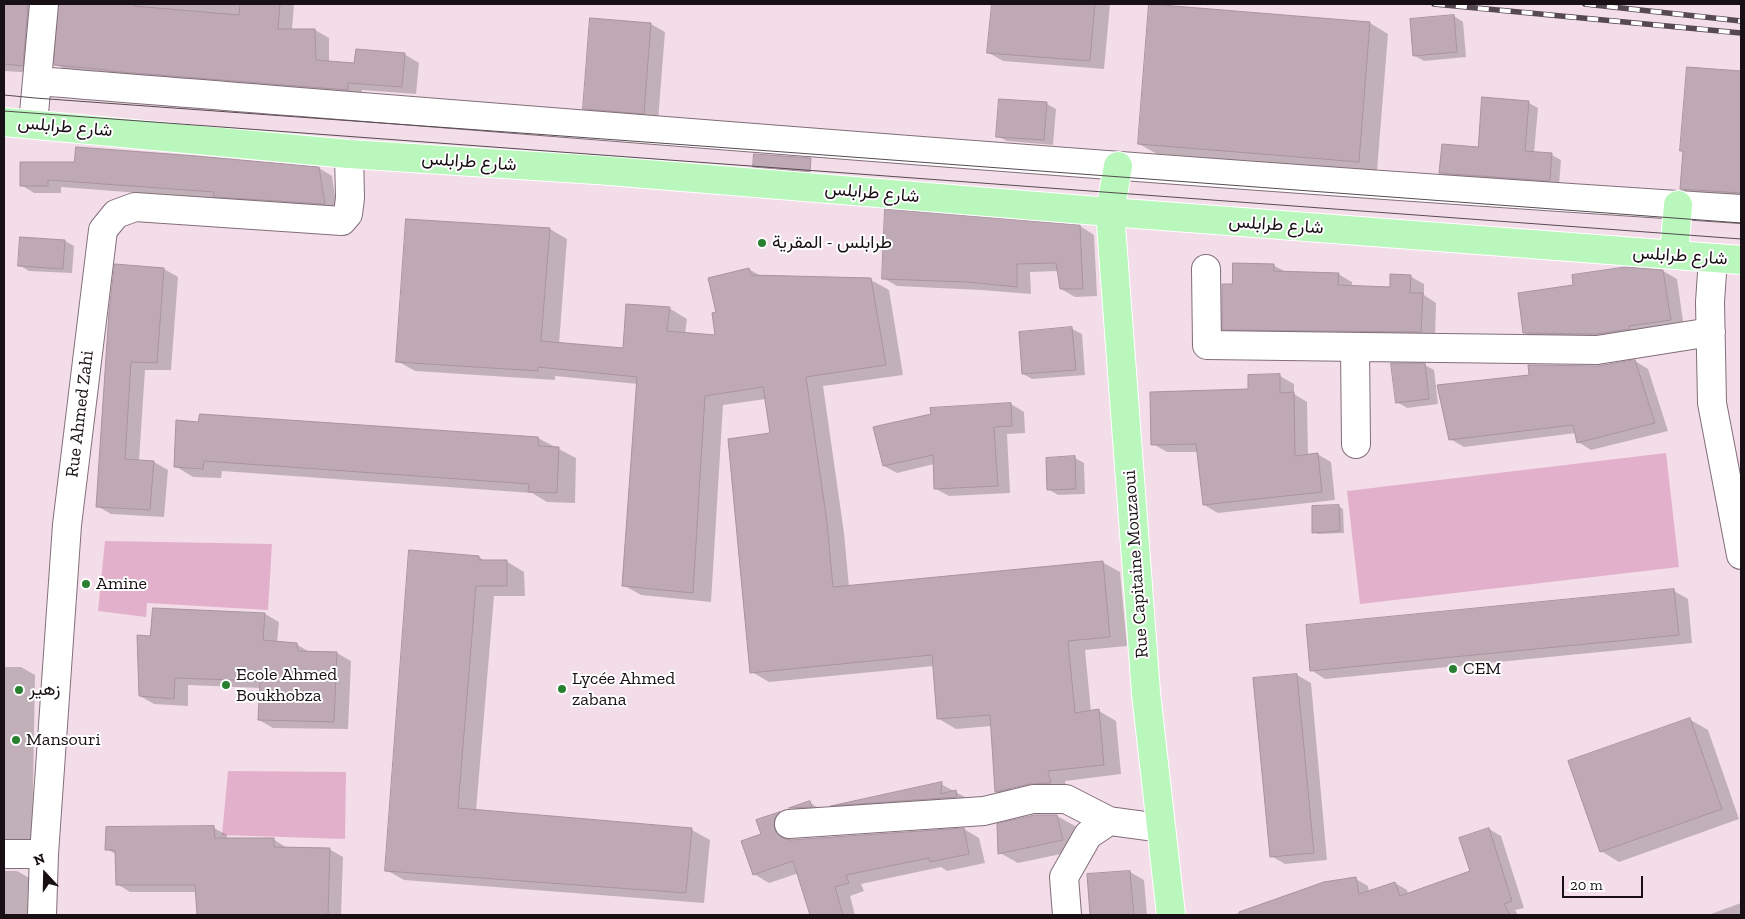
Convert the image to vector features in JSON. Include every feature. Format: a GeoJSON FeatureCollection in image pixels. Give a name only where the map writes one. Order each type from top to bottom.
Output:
{"type":"FeatureCollection","features":[{"type":"Feature","properties":{"kind":"main road","name":"شارع طرابلس"},"geometry":{"type":"LineString","coordinates":[[4,122],[350,154],[597,170],[1110,212],[1741,260]]}},
{"type":"Feature","properties":{"kind":"main road","name":"Rue Capitaine Mouzaoui"},"geometry":{"type":"LineString","coordinates":[[1118,166],[1110,212],[1146,693],[1171,915]]}},
{"type":"Feature","properties":{"kind":"main road"},"geometry":{"type":"LineString","coordinates":[[1674,255],[1678,205]]}},
{"type":"Feature","properties":{"kind":"street"},"geometry":{"type":"LineString","coordinates":[[32,124],[44,4]]}},
{"type":"Feature","properties":{"kind":"street"},"geometry":{"type":"LineString","coordinates":[[37,81],[1118,166],[1741,209]]}},
{"type":"Feature","properties":{"kind":"street","name":"Rue Ahmed Zahi"},"geometry":{"type":"LineString","coordinates":[[42,915],[44,854],[67,525],[103,230],[116,214],[134,207],[342,221],[348,214],[350,198],[350,154]]}},
{"type":"Feature","properties":{"kind":"street"},"geometry":{"type":"LineString","coordinates":[[1713,258],[1710,302],[1712,403],[1741,555]]}},
{"type":"Feature","properties":{"kind":"street"},"geometry":{"type":"LineString","coordinates":[[1206,269],[1207,345],[1597,350],[1711,332]]}},
{"type":"Feature","properties":{"kind":"street"},"geometry":{"type":"LineString","coordinates":[[1356,346],[1356,444]]}},
{"type":"Feature","properties":{"kind":"street"},"geometry":{"type":"LineString","coordinates":[[789,824],[984,811],[1034,799],[1066,799],[1109,821],[1161,828]]}},
{"type":"Feature","properties":{"kind":"street"},"geometry":{"type":"LineString","coordinates":[[1066,915],[1064,877],[1088,836],[1109,821]]}},
{"type":"Feature","properties":{"kind":"street"},"geometry":{"type":"LineString","coordinates":[[4,854],[44,854]]}},
{"type":"Feature","properties":{"kind":"shaded area"},"geometry":{"type":"Polygon","coordinates":[[[1666,453],[1679,567],[1360,604],[1347,491],[1666,453]]]}},
{"type":"Feature","properties":{"kind":"shaded area"},"geometry":{"type":"Polygon","coordinates":[[[105,541],[272,544],[268,610],[147,603],[146,617],[98,611],[105,541]]]}},
{"type":"Feature","properties":{"kind":"shaded area"},"geometry":{"type":"Polygon","coordinates":[[[228,771],[346,772],[345,839],[222,835],[228,771]]]}},
{"type":"Feature","properties":{"kind":"building"},"geometry":{"type":"Polygon","coordinates":[[[4,4],[28,4],[23,66],[4,64],[4,4]]]}},
{"type":"Feature","properties":{"kind":"building"},"geometry":{"type":"Polygon","coordinates":[[[59,4],[134,4],[134,6],[239,15],[240,4],[280,4],[278,29],[315,29],[316,60],[354,63],[356,49],[405,53],[402,87],[348,83],[348,90],[54,65],[59,4]]]}},
{"type":"Feature","properties":{"kind":"building"},"geometry":{"type":"Polygon","coordinates":[[[992,4],[1095,4],[1090,61],[987,53],[992,4]]]}},
{"type":"Feature","properties":{"kind":"building"},"geometry":{"type":"Polygon","coordinates":[[[1149,4],[1370,22],[1359,162],[1138,144],[1149,4]]]}},
{"type":"Feature","properties":{"kind":"building"},"geometry":{"type":"Polygon","coordinates":[[[1454,15],[1457,52],[1413,56],[1410,19],[1454,15]]]}},
{"type":"Feature","properties":{"kind":"building"},"geometry":{"type":"Polygon","coordinates":[[[590,18],[651,23],[644,114],[583,109],[590,18]]]}},
{"type":"Feature","properties":{"kind":"building"},"geometry":{"type":"Polygon","coordinates":[[[1687,67],[1741,71],[1741,193],[1680,189],[1683,151],[1680,151],[1687,67]]]}},
{"type":"Feature","properties":{"kind":"building"},"geometry":{"type":"Polygon","coordinates":[[[1482,97],[1529,101],[1525,151],[1552,153],[1550,181],[1439,173],[1442,144],[1478,147],[1482,97]]]}},
{"type":"Feature","properties":{"kind":"building"},"geometry":{"type":"Polygon","coordinates":[[[999,99],[1047,102],[1044,140],[996,137],[999,99]]]}},
{"type":"Feature","properties":{"kind":"building"},"geometry":{"type":"Polygon","coordinates":[[[76,147],[319,167],[325,204],[213,197],[214,192],[48,180],[48,186],[20,186],[20,162],[74,162],[76,147]]]}},
{"type":"Feature","properties":{"kind":"building"},"geometry":{"type":"Polygon","coordinates":[[[754,154],[811,158],[810,172],[753,167],[754,154]]]}},
{"type":"Feature","properties":{"kind":"building"},"geometry":{"type":"Polygon","coordinates":[[[885,209],[1080,225],[1083,289],[1060,289],[1056,263],[1017,264],[1017,287],[966,282],[882,279],[885,209]]]}},
{"type":"Feature","properties":{"kind":"building"},"geometry":{"type":"Polygon","coordinates":[[[406,219],[550,228],[541,341],[623,348],[626,304],[670,307],[667,331],[715,335],[712,313],[716,312],[708,278],[749,268],[751,275],[871,278],[886,365],[806,377],[827,522],[833,587],[1103,561],[1110,637],[1068,641],[1075,713],[1099,709],[1104,765],[1048,771],[1051,783],[1030,784],[995,792],[990,715],[937,719],[932,655],[750,673],[728,439],[770,433],[763,387],[705,396],[693,593],[622,586],[637,377],[538,367],[538,371],[396,362],[406,219]]]}},
{"type":"Feature","properties":{"kind":"building"},"geometry":{"type":"Polygon","coordinates":[[[20,237],[65,240],[63,269],[18,266],[20,237]]]}},
{"type":"Feature","properties":{"kind":"building"},"geometry":{"type":"Polygon","coordinates":[[[1233,263],[1274,264],[1274,271],[1339,273],[1338,285],[1390,287],[1390,274],[1411,275],[1410,293],[1423,293],[1421,332],[1222,330],[1222,284],[1232,284],[1233,263]]]}},
{"type":"Feature","properties":{"kind":"building"},"geometry":{"type":"Polygon","coordinates":[[[115,264],[164,268],[157,363],[131,362],[125,459],[154,461],[150,510],[96,507],[109,312],[115,264]]]}},
{"type":"Feature","properties":{"kind":"building"},"geometry":{"type":"Polygon","coordinates":[[[1626,267],[1663,270],[1671,320],[1629,326],[1630,329],[1596,334],[1523,333],[1518,293],[1573,285],[1572,275],[1626,267]]]}},
{"type":"Feature","properties":{"kind":"building"},"geometry":{"type":"Polygon","coordinates":[[[1072,327],[1076,370],[1022,374],[1019,332],[1072,327]]]}},
{"type":"Feature","properties":{"kind":"building"},"geometry":{"type":"Polygon","coordinates":[[[1635,360],[1655,423],[1577,443],[1573,425],[1449,440],[1437,385],[1529,375],[1528,365],[1597,366],[1635,360]]]}},
{"type":"Feature","properties":{"kind":"building"},"geometry":{"type":"Polygon","coordinates":[[[1391,363],[1425,363],[1429,399],[1396,403],[1391,363]]]}},
{"type":"Feature","properties":{"kind":"building"},"geometry":{"type":"Polygon","coordinates":[[[1280,374],[1280,393],[1294,392],[1295,456],[1318,453],[1322,492],[1203,505],[1196,444],[1151,445],[1150,392],[1248,389],[1248,375],[1280,374]]]}},
{"type":"Feature","properties":{"kind":"building"},"geometry":{"type":"Polygon","coordinates":[[[1011,403],[1012,426],[994,427],[998,486],[934,489],[933,455],[883,466],[873,427],[931,414],[930,408],[1011,403]]]}},
{"type":"Feature","properties":{"kind":"building"},"geometry":{"type":"Polygon","coordinates":[[[200,414],[538,437],[539,446],[559,447],[557,493],[528,492],[529,484],[204,461],[203,469],[174,467],[176,420],[198,422],[200,414]]]}},
{"type":"Feature","properties":{"kind":"building"},"geometry":{"type":"Polygon","coordinates":[[[1075,456],[1076,489],[1047,490],[1046,458],[1075,456]]]}},
{"type":"Feature","properties":{"kind":"building"},"geometry":{"type":"Polygon","coordinates":[[[1339,505],[1340,531],[1312,533],[1312,506],[1339,505]]]}},
{"type":"Feature","properties":{"kind":"building"},"geometry":{"type":"Polygon","coordinates":[[[409,550],[479,556],[479,560],[507,560],[507,586],[476,586],[458,808],[692,828],[686,893],[385,871],[409,550]]]}},
{"type":"Feature","properties":{"kind":"building"},"geometry":{"type":"Polygon","coordinates":[[[1674,589],[1679,635],[1310,671],[1306,625],[1674,589]]]}},
{"type":"Feature","properties":{"kind":"building"},"geometry":{"type":"Polygon","coordinates":[[[153,608],[265,613],[263,640],[297,643],[298,651],[337,652],[334,722],[258,720],[260,681],[175,678],[174,699],[139,696],[137,635],[150,636],[153,608]]]}},
{"type":"Feature","properties":{"kind":"building"},"geometry":{"type":"Polygon","coordinates":[[[1297,674],[1314,853],[1270,857],[1253,678],[1297,674]]]}},
{"type":"Feature","properties":{"kind":"building"},"geometry":{"type":"Polygon","coordinates":[[[1690,718],[1722,809],[1600,852],[1568,761],[1690,718]]]}},
{"type":"Feature","properties":{"kind":"building"},"geometry":{"type":"Polygon","coordinates":[[[942,782],[941,794],[956,790],[957,797],[831,806],[942,782]]]}},
{"type":"Feature","properties":{"kind":"building"},"geometry":{"type":"Polygon","coordinates":[[[810,801],[812,807],[789,808],[810,801]]]}},
{"type":"Feature","properties":{"kind":"building"},"geometry":{"type":"Polygon","coordinates":[[[780,812],[775,818],[774,826],[776,833],[790,840],[964,828],[969,854],[930,862],[929,858],[846,875],[849,883],[835,887],[843,915],[810,915],[793,861],[753,875],[741,841],[761,834],[756,820],[780,812]]]}},
{"type":"Feature","properties":{"kind":"building"},"geometry":{"type":"Polygon","coordinates":[[[1035,815],[1057,815],[1063,840],[998,854],[997,824],[1035,815]]]}},
{"type":"Feature","properties":{"kind":"building"},"geometry":{"type":"Polygon","coordinates":[[[214,826],[215,838],[274,838],[274,847],[330,848],[328,915],[197,915],[195,885],[116,885],[115,850],[105,850],[106,827],[214,826]]]}},
{"type":"Feature","properties":{"kind":"building"},"geometry":{"type":"Polygon","coordinates":[[[1489,828],[1512,901],[1504,904],[1510,915],[1240,915],[1239,912],[1324,882],[1356,877],[1359,894],[1395,882],[1400,896],[1470,871],[1459,838],[1489,828]]]}},
{"type":"Feature","properties":{"kind":"building"},"geometry":{"type":"Polygon","coordinates":[[[1130,871],[1134,915],[1090,915],[1087,874],[1130,871]]]}},
{"type":"Feature","properties":{"kind":"tram line"},"geometry":{"type":"LineString","coordinates":[[4,95],[1741,223]]}},
{"type":"Feature","properties":{"kind":"tram line"},"geometry":{"type":"LineString","coordinates":[[4,111],[1741,239]]}},
{"type":"Feature","properties":{"kind":"railway"},"geometry":{"type":"LineString","coordinates":[[1434,4],[1741,33]]}},
{"type":"Feature","properties":{"kind":"railway"},"geometry":{"type":"LineString","coordinates":[[1585,4],[1741,21]]}},
{"type":"Feature","properties":{"kind":"place","name":"طرابلس - المقرية"},"geometry":{"type":"Point","coordinates":[762,243]}},
{"type":"Feature","properties":{"kind":"place","name":"Amine"},"geometry":{"type":"Point","coordinates":[86,584]}},
{"type":"Feature","properties":{"kind":"place","name":"CEM"},"geometry":{"type":"Point","coordinates":[1453,669]}},
{"type":"Feature","properties":{"kind":"place","name":"Ecole Ahmed Boukhobza"},"geometry":{"type":"Point","coordinates":[226,685]}},
{"type":"Feature","properties":{"kind":"place","name":"Lycée Ahmed zabana"},"geometry":{"type":"Point","coordinates":[562,689]}},
{"type":"Feature","properties":{"kind":"place","name":"زهير"},"geometry":{"type":"Point","coordinates":[19,690]}},
{"type":"Feature","properties":{"kind":"place","name":"Mansouri"},"geometry":{"type":"Point","coordinates":[16,740]}}]}
